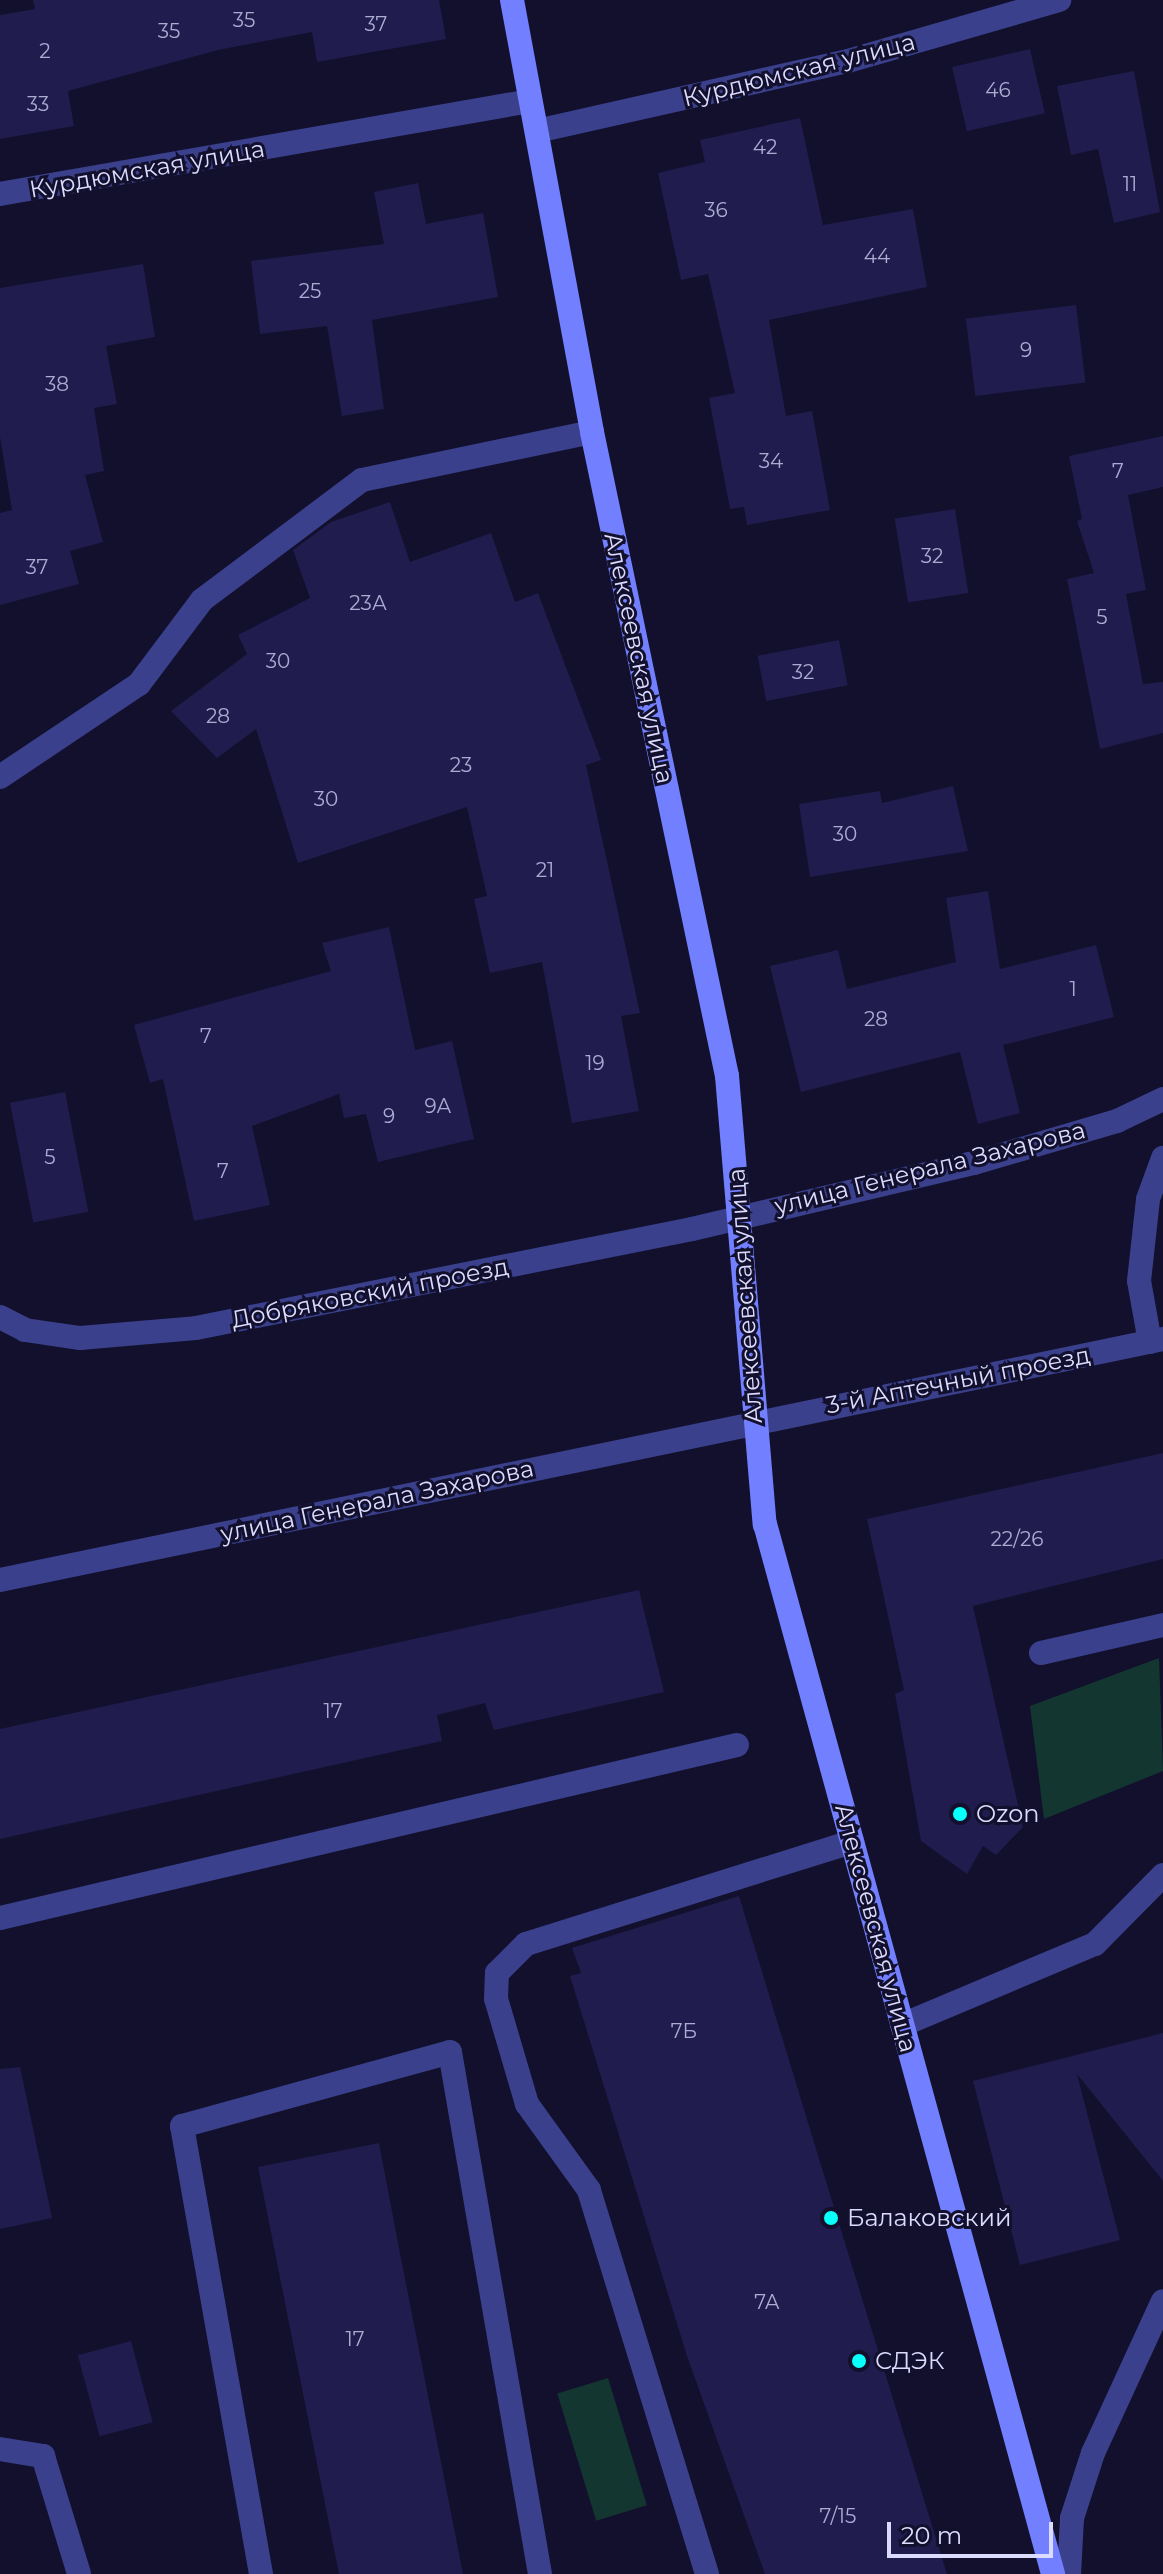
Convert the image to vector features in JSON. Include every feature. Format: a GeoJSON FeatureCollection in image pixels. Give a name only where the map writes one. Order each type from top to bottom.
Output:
{"type":"FeatureCollection","features":[{"type":"Feature","properties":{"kind":"street","name":"Алексеевская улица"},"geometry":{"type":"LineString","coordinates":[[512,0],[592,432],[727,1076],[765,1524],[1053,2574]]}},
{"type":"Feature","properties":{"kind":"street","name":"Курдюмская улица"},"geometry":{"type":"LineString","coordinates":[[537,131],[848,61],[1059,0]]}},
{"type":"Feature","properties":{"kind":"street","name":"Курдюмская улица"},"geometry":{"type":"LineString","coordinates":[[0,194],[530,101]]}},
{"type":"Feature","properties":{"kind":"street"},"geometry":{"type":"LineString","coordinates":[[0,777],[139,684],[202,600],[333,497],[362,480],[592,432]]}},
{"type":"Feature","properties":{"kind":"street","name":"улица Генерала Захарова"},"geometry":{"type":"LineString","coordinates":[[740,1217],[974,1163],[1117,1121],[1163,1099]]}},
{"type":"Feature","properties":{"kind":"street"},"geometry":{"type":"LineString","coordinates":[[1157,1341],[1139,1281],[1148,1199],[1163,1158]]}},
{"type":"Feature","properties":{"kind":"street","name":"Добряковский проезд"},"geometry":{"type":"LineString","coordinates":[[0,1317],[25,1330],[80,1338],[196,1328],[740,1217]]}},
{"type":"Feature","properties":{"kind":"street","name":"3-й Аптечный проезд"},"geometry":{"type":"LineString","coordinates":[[754,1422],[1157,1341]]}},
{"type":"Feature","properties":{"kind":"street","name":"улица Генерала Захарова"},"geometry":{"type":"LineString","coordinates":[[0,1580],[754,1422]]}},
{"type":"Feature","properties":{"kind":"street"},"geometry":{"type":"LineString","coordinates":[[1041,1653],[1163,1625]]}},
{"type":"Feature","properties":{"kind":"street"},"geometry":{"type":"LineString","coordinates":[[0,1918],[737,1745]]}},
{"type":"Feature","properties":{"kind":"street"},"geometry":{"type":"LineString","coordinates":[[707,2574],[589,2190],[527,2104],[496,1999],[497,1973],[526,1944],[852,1842]]}},
{"type":"Feature","properties":{"kind":"street"},"geometry":{"type":"LineString","coordinates":[[902,2025],[1095,1944],[1163,1875]]}},
{"type":"Feature","properties":{"kind":"street"},"geometry":{"type":"LineString","coordinates":[[261,2574],[182,2126],[450,2052],[540,2574]]}},
{"type":"Feature","properties":{"kind":"street"},"geometry":{"type":"LineString","coordinates":[[1069,2574],[1072,2518],[1093,2453],[1163,2301]]}},
{"type":"Feature","properties":{"kind":"street"},"geometry":{"type":"LineString","coordinates":[[0,2449],[43,2456],[79,2574]]}},
{"type":"Feature","properties":{"kind":"green space"},"geometry":{"type":"Polygon","coordinates":[[[1159,1658],[1163,1771],[1044,1819],[1030,1706],[1159,1658]]]}},
{"type":"Feature","properties":{"kind":"green space"},"geometry":{"type":"Polygon","coordinates":[[[608,2378],[647,2505],[596,2521],[557,2393],[608,2378]]]}},
{"type":"Feature","properties":{"kind":"building"},"geometry":{"type":"Polygon","coordinates":[[[33,0],[439,0],[446,39],[317,62],[312,32],[218,50],[68,91],[74,126],[0,139],[0,15],[35,9],[33,0]]]}},
{"type":"Feature","properties":{"kind":"building"},"geometry":{"type":"Polygon","coordinates":[[[1030,49],[1045,113],[967,131],[952,67],[1030,49]]]}},
{"type":"Feature","properties":{"kind":"building"},"geometry":{"type":"Polygon","coordinates":[[[1134,71],[1160,212],[1114,223],[1098,149],[1071,155],[1057,86],[1134,71]]]}},
{"type":"Feature","properties":{"kind":"building"},"geometry":{"type":"Polygon","coordinates":[[[800,118],[823,225],[913,209],[927,287],[769,320],[786,416],[812,411],[830,510],[747,525],[744,507],[730,509],[709,398],[735,393],[708,274],[681,280],[658,173],[705,162],[700,140],[800,118]]]}},
{"type":"Feature","properties":{"kind":"building"},"geometry":{"type":"Polygon","coordinates":[[[418,183],[426,224],[483,213],[498,297],[372,320],[384,409],[342,416],[327,326],[260,334],[251,261],[384,244],[374,192],[418,183]]]}},
{"type":"Feature","properties":{"kind":"building"},"geometry":{"type":"Polygon","coordinates":[[[143,264],[155,337],[106,346],[117,404],[94,408],[104,471],[85,475],[103,542],[70,551],[79,584],[0,605],[0,513],[12,510],[0,437],[0,288],[143,264]]]}},
{"type":"Feature","properties":{"kind":"building"},"geometry":{"type":"Polygon","coordinates":[[[1076,305],[1086,382],[975,396],[966,319],[1076,305]]]}},
{"type":"Feature","properties":{"kind":"building"},"geometry":{"type":"Polygon","coordinates":[[[1163,436],[1163,487],[1128,495],[1146,590],[1126,594],[1143,684],[1163,682],[1163,733],[1100,749],[1067,579],[1094,573],[1077,521],[1082,519],[1069,456],[1163,436]]]}},
{"type":"Feature","properties":{"kind":"building"},"geometry":{"type":"Polygon","coordinates":[[[390,502],[410,562],[491,533],[515,602],[538,593],[601,760],[586,765],[640,1013],[621,1016],[639,1111],[572,1123],[542,962],[490,973],[474,899],[487,896],[467,807],[298,863],[256,729],[217,758],[171,711],[247,654],[238,635],[310,598],[293,550],[331,522],[390,502]]]}},
{"type":"Feature","properties":{"kind":"building"},"geometry":{"type":"Polygon","coordinates":[[[955,509],[968,593],[908,602],[895,519],[955,509]]]}},
{"type":"Feature","properties":{"kind":"building"},"geometry":{"type":"Polygon","coordinates":[[[839,640],[848,685],[766,701],[758,656],[839,640]]]}},
{"type":"Feature","properties":{"kind":"building"},"geometry":{"type":"Polygon","coordinates":[[[953,786],[968,851],[810,877],[799,804],[880,791],[882,803],[953,786]]]}},
{"type":"Feature","properties":{"kind":"building"},"geometry":{"type":"Polygon","coordinates":[[[988,891],[1000,969],[1096,945],[1114,1017],[1003,1045],[1020,1113],[978,1124],[960,1052],[801,1092],[770,966],[838,950],[847,989],[956,962],[946,898],[988,891]]]}},
{"type":"Feature","properties":{"kind":"building"},"geometry":{"type":"Polygon","coordinates":[[[389,927],[415,1050],[452,1041],[474,1139],[378,1162],[366,1114],[344,1118],[339,1094],[252,1126],[270,1205],[194,1221],[163,1079],[150,1083],[134,1025],[331,971],[322,943],[389,927]]]}},
{"type":"Feature","properties":{"kind":"building"},"geometry":{"type":"Polygon","coordinates":[[[65,1092],[88,1212],[33,1222],[10,1103],[65,1092]]]}},
{"type":"Feature","properties":{"kind":"building"},"geometry":{"type":"Polygon","coordinates":[[[1163,1453],[1163,1559],[973,1606],[1023,1827],[996,1855],[983,1846],[967,1874],[921,1841],[895,1694],[904,1690],[867,1519],[1163,1453]]]}},
{"type":"Feature","properties":{"kind":"building"},"geometry":{"type":"Polygon","coordinates":[[[639,1590],[664,1692],[494,1730],[485,1703],[437,1715],[442,1741],[0,1839],[0,1729],[639,1590]]]}},
{"type":"Feature","properties":{"kind":"building"},"geometry":{"type":"Polygon","coordinates":[[[739,1896],[947,2574],[765,2574],[687,2356],[570,1976],[581,1973],[572,1948],[739,1896]]]}},
{"type":"Feature","properties":{"kind":"building"},"geometry":{"type":"Polygon","coordinates":[[[1163,2033],[1163,2181],[1077,2074],[1120,2240],[1020,2265],[973,2081],[1163,2033]]]}},
{"type":"Feature","properties":{"kind":"building"},"geometry":{"type":"Polygon","coordinates":[[[20,2067],[52,2218],[0,2229],[0,2069],[20,2067]]]}},
{"type":"Feature","properties":{"kind":"building"},"geometry":{"type":"Polygon","coordinates":[[[379,2143],[463,2574],[339,2574],[258,2167],[379,2143]]]}},
{"type":"Feature","properties":{"kind":"building"},"geometry":{"type":"Polygon","coordinates":[[[131,2341],[153,2422],[100,2436],[78,2355],[131,2341]]]}},
{"type":"Feature","properties":{"kind":"place","name":"Ozon"},"geometry":{"type":"Point","coordinates":[960,1814]}},
{"type":"Feature","properties":{"kind":"place","name":"Балаковский"},"geometry":{"type":"Point","coordinates":[831,2218]}},
{"type":"Feature","properties":{"kind":"place","name":"СДЭК"},"geometry":{"type":"Point","coordinates":[859,2361]}}]}
